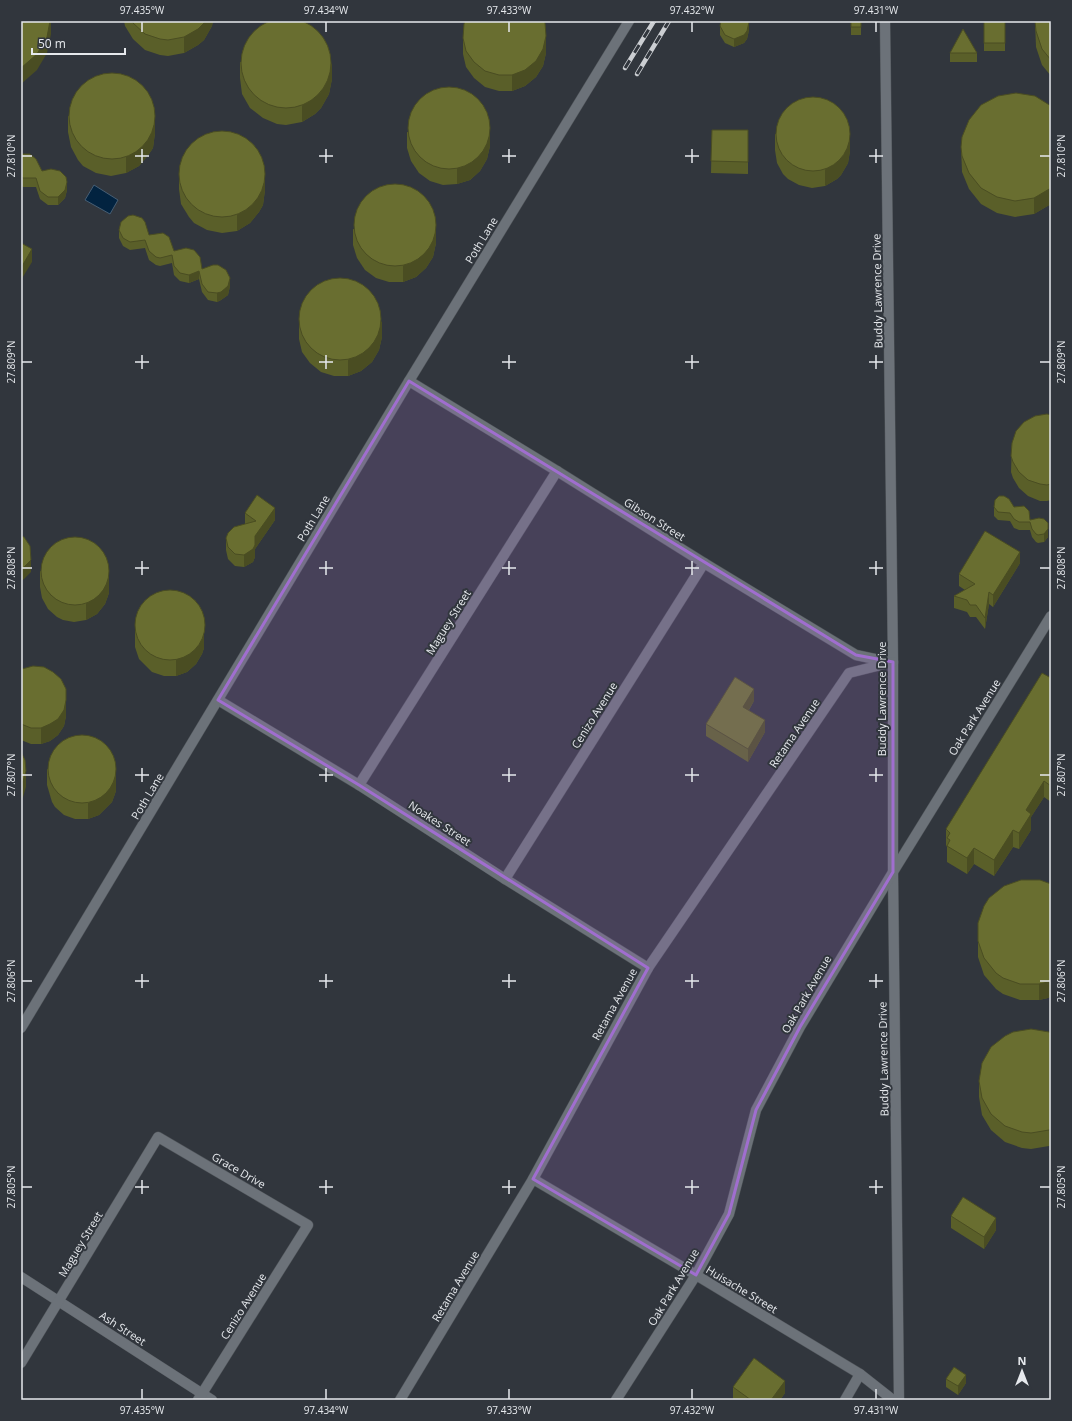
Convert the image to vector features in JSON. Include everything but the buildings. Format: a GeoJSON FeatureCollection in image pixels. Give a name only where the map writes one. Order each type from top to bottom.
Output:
{"type":"FeatureCollection","features":[{"type":"Feature","properties":{"kind":"street","name":"Poth Lane"},"geometry":{"type":"LineString","coordinates":[[21,1028],[409,381],[629,21]]}},
{"type":"Feature","properties":{"kind":"street","name":"Buddy Lawrence Drive"},"geometry":{"type":"LineString","coordinates":[[885,21],[893,662],[893,872],[899,1400]]}},
{"type":"Feature","properties":{"kind":"street","name":"Gibson Street"},"geometry":{"type":"LineString","coordinates":[[409,381],[856,655],[893,662]]}},
{"type":"Feature","properties":{"kind":"street","name":"Maguey Street"},"geometry":{"type":"LineString","coordinates":[[359,785],[557,472]]}},
{"type":"Feature","properties":{"kind":"street","name":"Cenizo Avenue"},"geometry":{"type":"LineString","coordinates":[[505,879],[704,563]]}},
{"type":"Feature","properties":{"kind":"street","name":"Oak Park Avenue"},"geometry":{"type":"LineString","coordinates":[[616,1400],[696,1275],[729,1214],[756,1110],[800,1027],[893,872],[1051,616]]}},
{"type":"Feature","properties":{"kind":"street","name":"Retama Avenue"},"geometry":{"type":"LineString","coordinates":[[400,1400],[533,1179],[648,968],[849,673],[893,662]]}},
{"type":"Feature","properties":{"kind":"street","name":"Noakes Street"},"geometry":{"type":"LineString","coordinates":[[218,700],[359,785],[505,879],[648,968]]}},
{"type":"Feature","properties":{"kind":"street","name":"Maguey Street"},"geometry":{"type":"LineString","coordinates":[[21,1363],[158,1137]]}},
{"type":"Feature","properties":{"kind":"street","name":"Grace Drive"},"geometry":{"type":"LineString","coordinates":[[158,1137],[308,1225]]}},
{"type":"Feature","properties":{"kind":"street","name":"Huisache Street"},"geometry":{"type":"LineString","coordinates":[[533,1179],[860,1374],[893,1400]]}},
{"type":"Feature","properties":{"kind":"street","name":"Cenizo Avenue"},"geometry":{"type":"LineString","coordinates":[[200,1397],[308,1225]]}},
{"type":"Feature","properties":{"kind":"street","name":"Ash Street"},"geometry":{"type":"LineString","coordinates":[[21,1277],[59,1301],[200,1397],[212,1400]]}},
{"type":"Feature","properties":{"kind":"street"},"geometry":{"type":"LineString","coordinates":[[845,1400],[860,1374]]}},
{"type":"Feature","properties":{"kind":"highlighted area"},"geometry":{"type":"Polygon","coordinates":[[[409,381],[856,655],[893,662],[893,872],[800,1027],[756,1110],[729,1214],[696,1275],[533,1179],[648,968],[359,785],[218,700],[409,381]]]}},
{"type":"Feature","properties":{"kind":"water"},"geometry":{"type":"Polygon","coordinates":[[[94,185],[118,200],[110,214],[85,200],[94,185]]]}},
{"type":"Feature","properties":{"kind":"railway"},"geometry":{"type":"LineString","coordinates":[[625,68],[654,21]]}},
{"type":"Feature","properties":{"kind":"railway"},"geometry":{"type":"LineString","coordinates":[[637,74],[669,21]]}}]}
